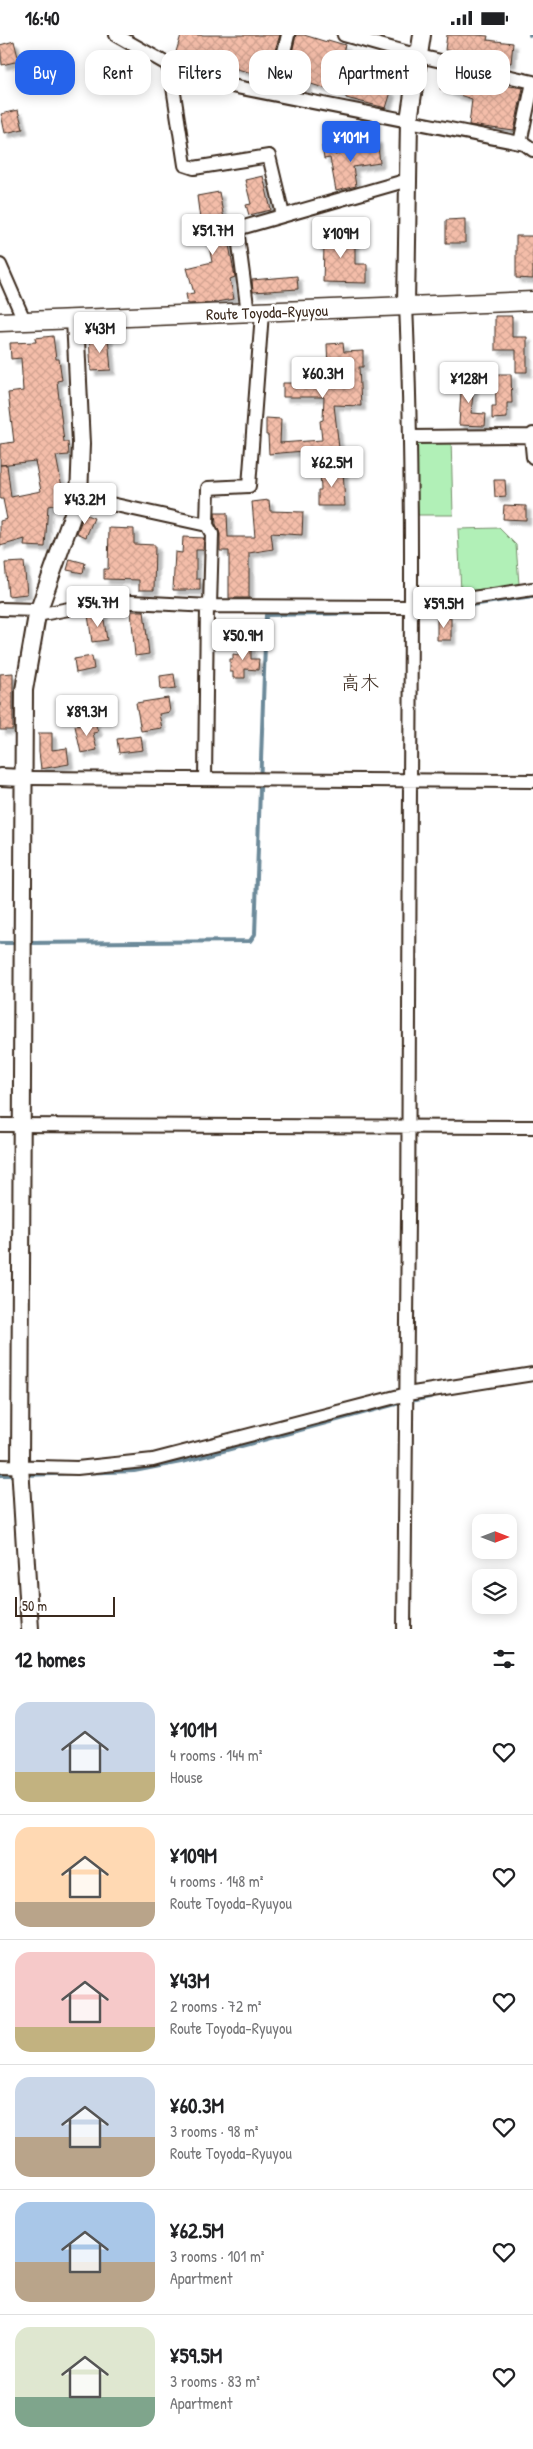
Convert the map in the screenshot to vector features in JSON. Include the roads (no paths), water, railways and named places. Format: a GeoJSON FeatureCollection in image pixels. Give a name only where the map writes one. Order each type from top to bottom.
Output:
{"type":"FeatureCollection","features":[{"type":"Feature","properties":{"kind":"main road","name":"Route Toyoda-Ryuyou"},"geometry":{"type":"LineString","coordinates":[[0,322],[533,301]]}},
{"type":"Feature","properties":{"kind":"street"},"geometry":{"type":"LineString","coordinates":[[116,35],[161,61]]}},
{"type":"Feature","properties":{"kind":"street"},"geometry":{"type":"LineString","coordinates":[[284,50],[288,35]]}},
{"type":"Feature","properties":{"kind":"street"},"geometry":{"type":"LineString","coordinates":[[344,35],[398,50]]}},
{"type":"Feature","properties":{"kind":"street"},"geometry":{"type":"LineString","coordinates":[[420,50],[422,35]]}},
{"type":"Feature","properties":{"kind":"street"},"geometry":{"type":"LineString","coordinates":[[427,58],[533,82],[520,143]]}},
{"type":"Feature","properties":{"kind":"street"},"geometry":{"type":"LineString","coordinates":[[174,95],[185,165],[194,167],[269,156],[283,215]]}},
{"type":"Feature","properties":{"kind":"street"},"geometry":{"type":"LineString","coordinates":[[274,95],[520,143],[533,150]]}},
{"type":"Feature","properties":{"kind":"street"},"geometry":{"type":"LineString","coordinates":[[404,1629],[410,1127],[411,607],[410,437],[406,305],[409,120],[413,95]]}},
{"type":"Feature","properties":{"kind":"street"},"geometry":{"type":"LineString","coordinates":[[204,779],[208,606],[212,534],[207,525],[208,488],[249,486],[255,313],[237,229],[408,180]]}},
{"type":"Feature","properties":{"kind":"street"},"geometry":{"type":"LineString","coordinates":[[0,265],[24,320]]}},
{"type":"Feature","properties":{"kind":"street"},"geometry":{"type":"LineString","coordinates":[[30,1629],[20,1466],[24,690],[38,613],[79,497],[81,444],[75,319]]}},
{"type":"Feature","properties":{"kind":"street"},"geometry":{"type":"LineString","coordinates":[[410,437],[532,435],[533,457]]}},
{"type":"Feature","properties":{"kind":"street"},"geometry":{"type":"LineString","coordinates":[[79,497],[207,525]]}},
{"type":"Feature","properties":{"kind":"street"},"geometry":{"type":"LineString","coordinates":[[0,609],[38,613],[112,601],[208,606],[411,607],[533,589]]}},
{"type":"Feature","properties":{"kind":"street"},"geometry":{"type":"LineString","coordinates":[[0,777],[533,781]]}},
{"type":"Feature","properties":{"kind":"street"},"geometry":{"type":"LineString","coordinates":[[0,1125],[533,1127]]}},
{"type":"Feature","properties":{"kind":"street"},"geometry":{"type":"LineString","coordinates":[[0,1466],[77,1468],[153,1460],[407,1394],[533,1374]]}},
{"type":"Feature","properties":{"kind":"waterway"},"geometry":{"type":"LineString","coordinates":[[26,943],[250,941],[255,934],[266,615],[424,612],[533,596]]}},
{"type":"Feature","properties":{"kind":"waterway"},"geometry":{"type":"LineString","coordinates":[[0,943],[19,943]]}},
{"type":"Feature","properties":{"kind":"waterway"},"geometry":{"type":"LineString","coordinates":[[24,1475],[134,1471],[186,1461],[396,1404],[430,1397]]}},
{"type":"Feature","properties":{"kind":"waterway"},"geometry":{"type":"LineString","coordinates":[[0,1475],[17,1475]]}},
{"type":"Feature","properties":{"kind":"district","name":"高木"},"geometry":{"type":"Point","coordinates":[360,682]}}]}
